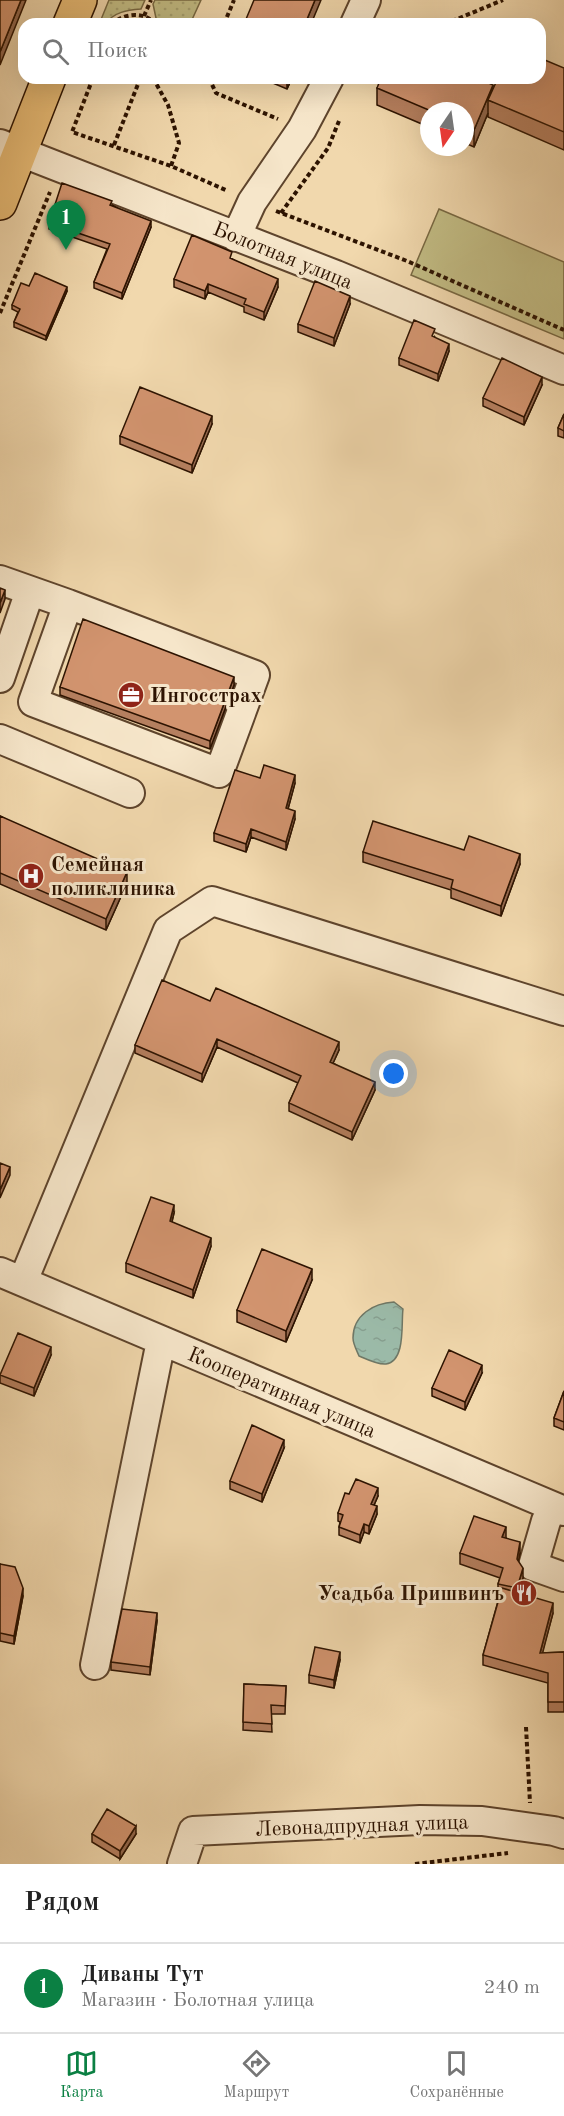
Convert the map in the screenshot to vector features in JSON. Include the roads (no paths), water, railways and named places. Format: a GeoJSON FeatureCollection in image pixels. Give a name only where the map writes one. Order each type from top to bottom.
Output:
{"type":"FeatureCollection","features":[{"type":"Feature","properties":{"kind":"main road"},"geometry":{"type":"LineString","coordinates":[[72,18],[80,0]]}},
{"type":"Feature","properties":{"kind":"main road"},"geometry":{"type":"LineString","coordinates":[[0,203],[10,148],[46,84]]}},
{"type":"Feature","properties":{"kind":"street"},"geometry":{"type":"LineString","coordinates":[[358,18],[366,0]]}},
{"type":"Feature","properties":{"kind":"street"},"geometry":{"type":"LineString","coordinates":[[236,237],[252,201],[302,129],[326,84]]}},
{"type":"Feature","properties":{"kind":"street","name":"Болотная улица"},"geometry":{"type":"LineString","coordinates":[[10,148],[336,275],[564,370]]}},
{"type":"Feature","properties":{"kind":"street"},"geometry":{"type":"LineString","coordinates":[[0,580],[68,604],[255,675],[219,772],[33,702],[68,604]]}},
{"type":"Feature","properties":{"kind":"street"},"geometry":{"type":"LineString","coordinates":[[0,678],[30,591]]}},
{"type":"Feature","properties":{"kind":"street"},"geometry":{"type":"LineString","coordinates":[[0,739],[130,793]]}},
{"type":"Feature","properties":{"kind":"street"},"geometry":{"type":"LineString","coordinates":[[11,1277],[168,930],[212,901],[564,1011]]}},
{"type":"Feature","properties":{"kind":"street","name":"Кооперативная улица"},"geometry":{"type":"LineString","coordinates":[[11,1277],[559,1509]]}},
{"type":"Feature","properties":{"kind":"street"},"geometry":{"type":"LineString","coordinates":[[95,1665],[160,1341]]}},
{"type":"Feature","properties":{"kind":"street"},"geometry":{"type":"LineString","coordinates":[[559,1509],[546,1521],[533,1566],[563,1592]]}},
{"type":"Feature","properties":{"kind":"street","name":"Левонадпрудная улица"},"geometry":{"type":"LineString","coordinates":[[182,1864],[194,1831],[420,1820],[482,1821],[564,1834]]}},
{"type":"Feature","properties":{"kind":"water"},"geometry":{"type":"Polygon","coordinates":[[[394,1302],[403,1309],[400,1349],[397,1356],[392,1361],[383,1364],[359,1356],[353,1338],[357,1323],[372,1308],[394,1302]]]}},
{"type":"Feature","properties":{"kind":"place","name":"Диваны Тут"},"geometry":{"type":"Point","coordinates":[66,250]}},
{"type":"Feature","properties":{"kind":"place","name":"Ингосстрах"},"geometry":{"type":"Point","coordinates":[131,695]}},
{"type":"Feature","properties":{"kind":"place","name":"Семейная поликлиника"},"geometry":{"type":"Point","coordinates":[31,876]}},
{"type":"Feature","properties":{"kind":"place","name":"Усадьба Пришвинъ"},"geometry":{"type":"Point","coordinates":[524,1593]}}]}
